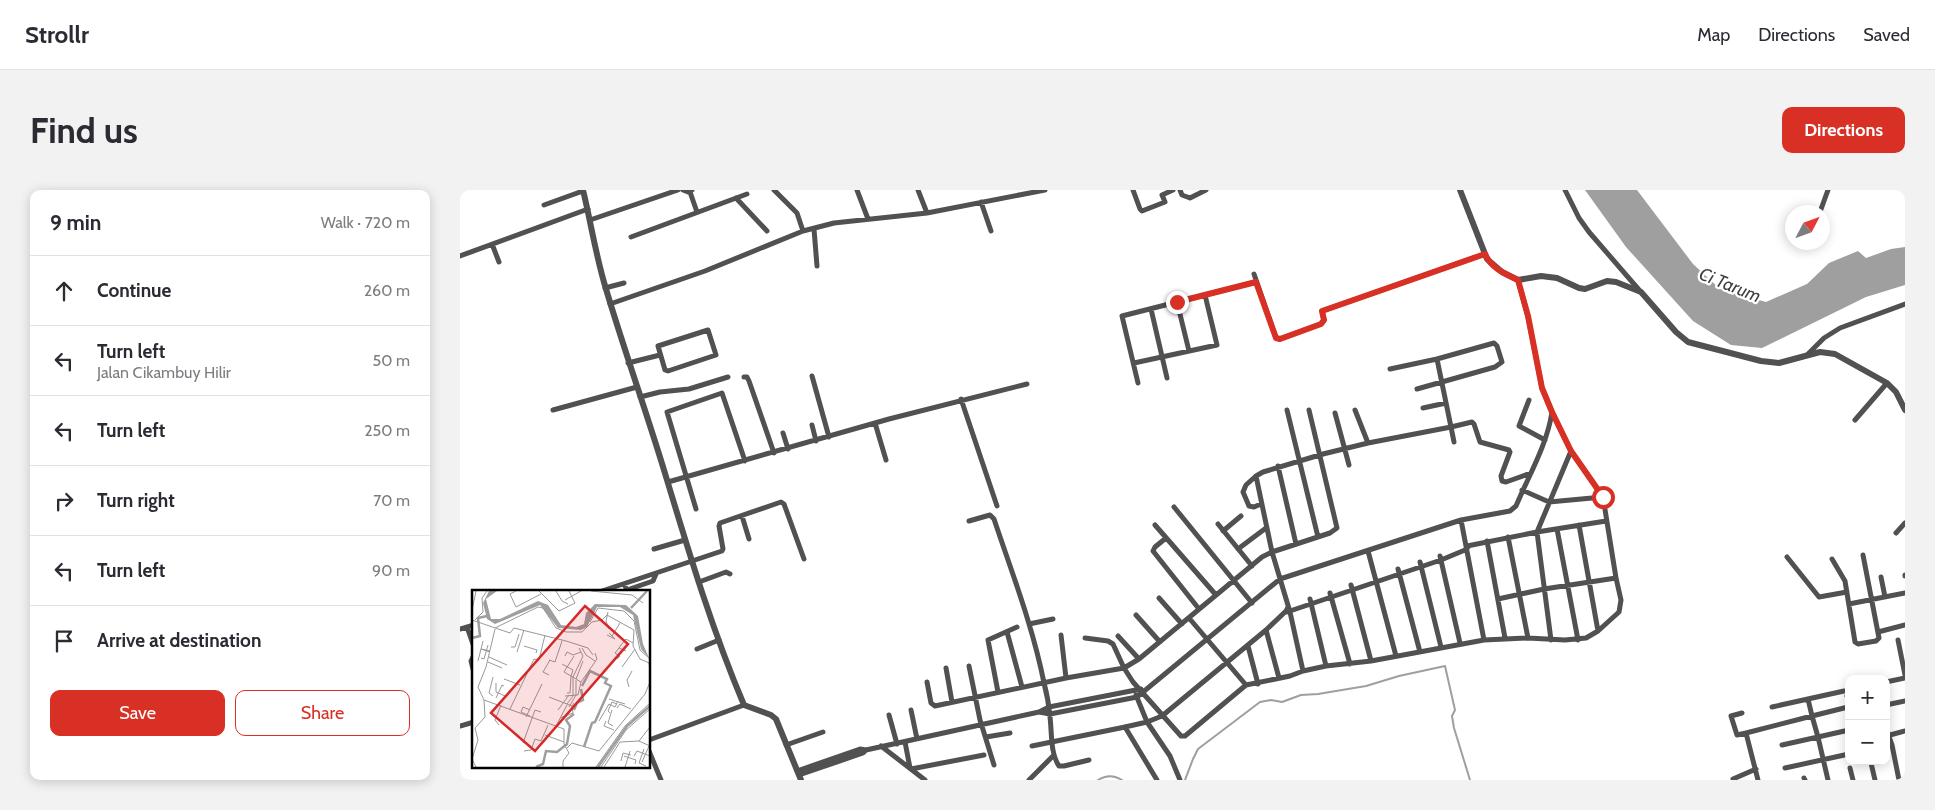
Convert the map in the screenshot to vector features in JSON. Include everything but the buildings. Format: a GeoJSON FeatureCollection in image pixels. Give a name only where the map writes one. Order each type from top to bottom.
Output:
{"type":"FeatureCollection","features":[{"type":"Feature","properties":{"kind":"street"},"geometry":{"type":"LineString","coordinates":[[590,220],[678,190]]}},
{"type":"Feature","properties":{"kind":"street"},"geometry":{"type":"LineString","coordinates":[[683,190],[691,191],[697,212]]}},
{"type":"Feature","properties":{"kind":"street"},"geometry":{"type":"LineString","coordinates":[[774,190],[796,213],[803,230]]}},
{"type":"Feature","properties":{"kind":"street"},"geometry":{"type":"LineString","coordinates":[[866,190],[858,191],[868,219]]}},
{"type":"Feature","properties":{"kind":"street"},"geometry":{"type":"LineString","coordinates":[[918,190],[927,213]]}},
{"type":"Feature","properties":{"kind":"street"},"geometry":{"type":"LineString","coordinates":[[610,304],[705,271],[803,230],[834,223],[927,213],[1045,190]]}},
{"type":"Feature","properties":{"kind":"street"},"geometry":{"type":"LineString","coordinates":[[1132,190],[1142,211],[1165,202],[1162,195],[1173,190]]}},
{"type":"Feature","properties":{"kind":"street"},"geometry":{"type":"LineString","coordinates":[[1180,190],[1182,195],[1190,198],[1206,190]]}},
{"type":"Feature","properties":{"kind":"street"},"geometry":{"type":"LineString","coordinates":[[1460,190],[1487,260],[1497,269],[1521,280],[1548,276],[1585,289],[1609,281],[1641,292]]}},
{"type":"Feature","properties":{"kind":"street"},"geometry":{"type":"LineString","coordinates":[[1564,190],[1578,218],[1589,232],[1676,332],[1688,342],[1772,362],[1788,362],[1808,354],[1820,352],[1835,354],[1887,383],[1896,392],[1905,410]]}},
{"type":"Feature","properties":{"kind":"street"},"geometry":{"type":"LineString","coordinates":[[1823,205],[1828,190]]}},
{"type":"Feature","properties":{"kind":"street"},"geometry":{"type":"LineString","coordinates":[[544,204],[583,191],[605,288],[628,363],[699,582],[730,672],[744,705]]}},
{"type":"Feature","properties":{"kind":"street"},"geometry":{"type":"LineString","coordinates":[[631,237],[747,194]]}},
{"type":"Feature","properties":{"kind":"street"},"geometry":{"type":"LineString","coordinates":[[736,198],[767,231]]}},
{"type":"Feature","properties":{"kind":"street"},"geometry":{"type":"LineString","coordinates":[[981,202],[991,231]]}},
{"type":"Feature","properties":{"kind":"street"},"geometry":{"type":"LineString","coordinates":[[460,256],[588,209]]}},
{"type":"Feature","properties":{"kind":"street"},"geometry":{"type":"LineString","coordinates":[[814,228],[818,266]]}},
{"type":"Feature","properties":{"kind":"street"},"geometry":{"type":"LineString","coordinates":[[492,244],[499,262]]}},
{"type":"Feature","properties":{"kind":"street"},"geometry":{"type":"LineString","coordinates":[[1254,274],[1276,338],[1280,339],[1321,324],[1324,320],[1322,311],[1485,254]]}},
{"type":"Feature","properties":{"kind":"street"},"geometry":{"type":"LineString","coordinates":[[1085,638],[1111,642],[1116,648],[1124,668],[1140,692],[1180,736],[1185,736],[1246,685],[1258,684],[1326,666],[1371,661],[1460,643],[1505,638],[1578,640],[1598,631],[1619,612],[1621,600],[1603,497],[1571,451],[1542,388],[1521,280]]}},
{"type":"Feature","properties":{"kind":"street"},"geometry":{"type":"LineString","coordinates":[[1138,383],[1122,316],[1256,282]]}},
{"type":"Feature","properties":{"kind":"street"},"geometry":{"type":"LineString","coordinates":[[605,288],[624,283]]}},
{"type":"Feature","properties":{"kind":"street"},"geometry":{"type":"LineString","coordinates":[[1134,364],[1217,345],[1205,295]]}},
{"type":"Feature","properties":{"kind":"street"},"geometry":{"type":"LineString","coordinates":[[1177,302],[1189,351]]}},
{"type":"Feature","properties":{"kind":"street"},"geometry":{"type":"LineString","coordinates":[[1808,354],[1824,338],[1840,328],[1905,304]]}},
{"type":"Feature","properties":{"kind":"street"},"geometry":{"type":"LineString","coordinates":[[1150,309],[1167,378]]}},
{"type":"Feature","properties":{"kind":"street"},"geometry":{"type":"LineString","coordinates":[[708,330],[716,353],[714,356],[668,371],[664,369],[657,356],[659,346],[708,330]]}},
{"type":"Feature","properties":{"kind":"street"},"geometry":{"type":"LineString","coordinates":[[1390,369],[1437,359],[1494,343],[1497,346],[1502,362],[1496,367],[1417,389]]}},
{"type":"Feature","properties":{"kind":"street"},"geometry":{"type":"LineString","coordinates":[[628,363],[657,356]]}},
{"type":"Feature","properties":{"kind":"street"},"geometry":{"type":"LineString","coordinates":[[1437,359],[1454,442]]}},
{"type":"Feature","properties":{"kind":"street"},"geometry":{"type":"LineString","coordinates":[[812,376],[829,436]]}},
{"type":"Feature","properties":{"kind":"street"},"geometry":{"type":"LineString","coordinates":[[640,397],[660,392],[689,389],[728,377]]}},
{"type":"Feature","properties":{"kind":"street"},"geometry":{"type":"LineString","coordinates":[[744,377],[750,381],[774,453]]}},
{"type":"Feature","properties":{"kind":"street"},"geometry":{"type":"LineString","coordinates":[[1855,420],[1887,383]]}},
{"type":"Feature","properties":{"kind":"street"},"geometry":{"type":"LineString","coordinates":[[668,482],[961,399],[1027,384]]}},
{"type":"Feature","properties":{"kind":"street"},"geometry":{"type":"LineString","coordinates":[[552,410],[637,387]]}},
{"type":"Feature","properties":{"kind":"street"},"geometry":{"type":"LineString","coordinates":[[696,509],[667,412],[721,393],[745,461]]}},
{"type":"Feature","properties":{"kind":"street"},"geometry":{"type":"LineString","coordinates":[[961,399],[997,506]]}},
{"type":"Feature","properties":{"kind":"street"},"geometry":{"type":"LineString","coordinates":[[1529,400],[1519,426],[1545,440]]}},
{"type":"Feature","properties":{"kind":"street"},"geometry":{"type":"LineString","coordinates":[[1423,408],[1446,403]]}},
{"type":"Feature","properties":{"kind":"street"},"geometry":{"type":"LineString","coordinates":[[1287,410],[1318,537]]}},
{"type":"Feature","properties":{"kind":"street"},"geometry":{"type":"LineString","coordinates":[[927,682],[933,705],[1124,668],[1139,659],[1252,566],[1272,552],[1335,531],[1338,528],[1309,410]]}},
{"type":"Feature","properties":{"kind":"street"},"geometry":{"type":"LineString","coordinates":[[1356,410],[1368,443]]}},
{"type":"Feature","properties":{"kind":"street"},"geometry":{"type":"LineString","coordinates":[[1039,712],[1050,714],[1140,692],[1208,640],[1280,579],[1461,520],[1510,511],[1516,506],[1545,440],[1552,412]]}},
{"type":"Feature","properties":{"kind":"street"},"geometry":{"type":"LineString","coordinates":[[1335,413],[1350,465]]}},
{"type":"Feature","properties":{"kind":"street"},"geometry":{"type":"LineString","coordinates":[[1261,504],[1254,507],[1249,506],[1242,492],[1246,485],[1256,476],[1278,466],[1345,448],[1472,422],[1480,442],[1509,450],[1510,452],[1501,476],[1502,481],[1506,482],[1531,473]]}},
{"type":"Feature","properties":{"kind":"street"},"geometry":{"type":"LineString","coordinates":[[875,423],[886,460]]}},
{"type":"Feature","properties":{"kind":"street"},"geometry":{"type":"LineString","coordinates":[[812,425],[816,440]]}},
{"type":"Feature","properties":{"kind":"street"},"geometry":{"type":"LineString","coordinates":[[783,433],[788,449]]}},
{"type":"Feature","properties":{"kind":"street"},"geometry":{"type":"LineString","coordinates":[[1551,640],[1537,532],[1571,451]]}},
{"type":"Feature","properties":{"kind":"street"},"geometry":{"type":"LineString","coordinates":[[1278,466],[1296,544]]}},
{"type":"Feature","properties":{"kind":"street"},"geometry":{"type":"LineString","coordinates":[[1256,476],[1266,528],[1302,672]]}},
{"type":"Feature","properties":{"kind":"street"},"geometry":{"type":"LineString","coordinates":[[1522,490],[1549,502],[1603,497]]}},
{"type":"Feature","properties":{"kind":"street"},"geometry":{"type":"LineString","coordinates":[[610,590],[625,588],[723,550],[718,524],[780,503],[783,503],[804,559]]}},
{"type":"Feature","properties":{"kind":"street"},"geometry":{"type":"LineString","coordinates":[[1174,507],[1252,603]]}},
{"type":"Feature","properties":{"kind":"street"},"geometry":{"type":"LineString","coordinates":[[969,521],[988,515],[993,517],[1029,624],[1044,682],[1050,714],[1054,755],[1058,765],[1089,760]]}},
{"type":"Feature","properties":{"kind":"street"},"geometry":{"type":"LineString","coordinates":[[742,516],[749,539]]}},
{"type":"Feature","properties":{"kind":"street"},"geometry":{"type":"LineString","coordinates":[[1223,531],[1240,516]]}},
{"type":"Feature","properties":{"kind":"street"},"geometry":{"type":"LineString","coordinates":[[1461,520],[1484,640]]}},
{"type":"Feature","properties":{"kind":"street"},"geometry":{"type":"LineString","coordinates":[[1032,746],[1147,722],[1162,716],[1227,664],[1288,610],[1352,587],[1376,582],[1398,572],[1487,541],[1606,520]]}},
{"type":"Feature","properties":{"kind":"street"},"geometry":{"type":"LineString","coordinates":[[1896,533],[1905,523]]}},
{"type":"Feature","properties":{"kind":"street"},"geometry":{"type":"LineString","coordinates":[[1218,524],[1252,566]]}},
{"type":"Feature","properties":{"kind":"street"},"geometry":{"type":"LineString","coordinates":[[1155,525],[1216,595]]}},
{"type":"Feature","properties":{"kind":"street"},"geometry":{"type":"LineString","coordinates":[[1579,525],[1591,582],[1598,631]]}},
{"type":"Feature","properties":{"kind":"street"},"geometry":{"type":"LineString","coordinates":[[1238,549],[1266,528]]}},
{"type":"Feature","properties":{"kind":"street"},"geometry":{"type":"LineString","coordinates":[[1557,529],[1578,640]]}},
{"type":"Feature","properties":{"kind":"street"},"geometry":{"type":"LineString","coordinates":[[1508,537],[1528,638]]}},
{"type":"Feature","properties":{"kind":"street"},"geometry":{"type":"LineString","coordinates":[[1166,538],[1154,547],[1153,551],[1200,609]]}},
{"type":"Feature","properties":{"kind":"street"},"geometry":{"type":"LineString","coordinates":[[654,550],[685,540]]}},
{"type":"Feature","properties":{"kind":"street"},"geometry":{"type":"LineString","coordinates":[[1487,541],[1505,638]]}},
{"type":"Feature","properties":{"kind":"street"},"geometry":{"type":"LineString","coordinates":[[1368,551],[1396,656]]}},
{"type":"Feature","properties":{"kind":"street"},"geometry":{"type":"LineString","coordinates":[[1832,559],[1843,578],[1856,643],[1858,644],[1878,640],[1873,599],[1863,555]]}},
{"type":"Feature","properties":{"kind":"street"},"geometry":{"type":"LineString","coordinates":[[1787,557],[1819,597],[1847,592]]}},
{"type":"Feature","properties":{"kind":"street"},"geometry":{"type":"LineString","coordinates":[[1441,558],[1460,643]]}},
{"type":"Feature","properties":{"kind":"street"},"geometry":{"type":"LineString","coordinates":[[1421,564],[1441,648]]}},
{"type":"Feature","properties":{"kind":"street"},"geometry":{"type":"LineString","coordinates":[[699,582],[726,572],[730,574]]}},
{"type":"Feature","properties":{"kind":"street"},"geometry":{"type":"LineString","coordinates":[[1398,572],[1420,652]]}},
{"type":"Feature","properties":{"kind":"street"},"geometry":{"type":"LineString","coordinates":[[1881,577],[1885,597]]}},
{"type":"Feature","properties":{"kind":"street"},"geometry":{"type":"LineString","coordinates":[[1498,599],[1544,589],[1616,578]]}},
{"type":"Feature","properties":{"kind":"street"},"geometry":{"type":"LineString","coordinates":[[1352,587],[1371,661]]}},
{"type":"Feature","properties":{"kind":"street"},"geometry":{"type":"LineString","coordinates":[[1849,604],[1905,593]]}},
{"type":"Feature","properties":{"kind":"street"},"geometry":{"type":"LineString","coordinates":[[1331,595],[1350,664]]}},
{"type":"Feature","properties":{"kind":"street"},"geometry":{"type":"LineString","coordinates":[[1159,598],[1182,624]]}},
{"type":"Feature","properties":{"kind":"street"},"geometry":{"type":"LineString","coordinates":[[1311,601],[1326,666]]}},
{"type":"Feature","properties":{"kind":"street"},"geometry":{"type":"LineString","coordinates":[[1136,615],[1160,642]]}},
{"type":"Feature","properties":{"kind":"street"},"geometry":{"type":"LineString","coordinates":[[1189,618],[1246,685]]}},
{"type":"Feature","properties":{"kind":"street"},"geometry":{"type":"LineString","coordinates":[[1029,624],[1053,619]]}},
{"type":"Feature","properties":{"kind":"street"},"geometry":{"type":"LineString","coordinates":[[1878,632],[1905,625]]}},
{"type":"Feature","properties":{"kind":"street"},"geometry":{"type":"LineString","coordinates":[[460,629],[472,626]]}},
{"type":"Feature","properties":{"kind":"street"},"geometry":{"type":"LineString","coordinates":[[468,627],[472,641]]}},
{"type":"Feature","properties":{"kind":"street"},"geometry":{"type":"LineString","coordinates":[[998,692],[988,641],[1017,627]]}},
{"type":"Feature","properties":{"kind":"street"},"geometry":{"type":"LineString","coordinates":[[1266,630],[1279,678]]}},
{"type":"Feature","properties":{"kind":"street"},"geometry":{"type":"LineString","coordinates":[[1007,632],[1022,687]]}},
{"type":"Feature","properties":{"kind":"street"},"geometry":{"type":"LineString","coordinates":[[1061,635],[1066,678]]}},
{"type":"Feature","properties":{"kind":"street"},"geometry":{"type":"LineString","coordinates":[[1118,636],[1139,659]]}},
{"type":"Feature","properties":{"kind":"street"},"geometry":{"type":"LineString","coordinates":[[697,649],[719,640]]}},
{"type":"Feature","properties":{"kind":"street"},"geometry":{"type":"LineString","coordinates":[[1890,681],[1905,676],[1898,640]]}},
{"type":"Feature","properties":{"kind":"street"},"geometry":{"type":"LineString","coordinates":[[1248,646],[1258,684]]}},
{"type":"Feature","properties":{"kind":"street"},"geometry":{"type":"LineString","coordinates":[[969,666],[982,725],[994,765]]}},
{"type":"Feature","properties":{"kind":"street"},"geometry":{"type":"LineString","coordinates":[[946,668],[952,702]]}},
{"type":"Feature","properties":{"kind":"street"},"geometry":{"type":"LineString","coordinates":[[650,740],[744,705],[774,717],[778,722],[799,775],[881,746],[917,740],[1039,712],[1048,707],[1140,692]]}},
{"type":"Feature","properties":{"kind":"street"},"geometry":{"type":"LineString","coordinates":[[1140,692],[1147,722],[1170,756],[1180,780]]}},
{"type":"Feature","properties":{"kind":"street"},"geometry":{"type":"LineString","coordinates":[[1772,707],[1808,699],[1845,694]]}},
{"type":"Feature","properties":{"kind":"street"},"geometry":{"type":"LineString","coordinates":[[1808,699],[1828,780]]}},
{"type":"Feature","properties":{"kind":"street"},"geometry":{"type":"LineString","coordinates":[[1890,704],[1905,701]]}},
{"type":"Feature","properties":{"kind":"street"},"geometry":{"type":"LineString","coordinates":[[1742,713],[1731,716],[1737,735],[1845,708]]}},
{"type":"Feature","properties":{"kind":"street"},"geometry":{"type":"LineString","coordinates":[[911,710],[917,740]]}},
{"type":"Feature","properties":{"kind":"street"},"geometry":{"type":"LineString","coordinates":[[889,715],[897,744]]}},
{"type":"Feature","properties":{"kind":"street"},"geometry":{"type":"LineString","coordinates":[[1125,727],[1157,780]]}},
{"type":"Feature","properties":{"kind":"street"},"geometry":{"type":"LineString","coordinates":[[1782,745],[1845,731]]}},
{"type":"Feature","properties":{"kind":"street"},"geometry":{"type":"LineString","coordinates":[[1890,735],[1905,731]]}},
{"type":"Feature","properties":{"kind":"street"},"geometry":{"type":"LineString","coordinates":[[786,745],[823,732]]}},
{"type":"Feature","properties":{"kind":"street"},"geometry":{"type":"LineString","coordinates":[[986,737],[1010,733]]}},
{"type":"Feature","properties":{"kind":"street"},"geometry":{"type":"LineString","coordinates":[[1746,733],[1758,780]]}},
{"type":"Feature","properties":{"kind":"street"},"geometry":{"type":"LineString","coordinates":[[905,742],[910,769]]}},
{"type":"Feature","properties":{"kind":"street"},"geometry":{"type":"LineString","coordinates":[[881,746],[925,780]]}},
{"type":"Feature","properties":{"kind":"street"},"geometry":{"type":"LineString","coordinates":[[1890,748],[1899,780]]}},
{"type":"Feature","properties":{"kind":"street"},"geometry":{"type":"LineString","coordinates":[[650,754],[660,780]]}},
{"type":"Feature","properties":{"kind":"street"},"geometry":{"type":"LineString","coordinates":[[910,769],[984,755]]}},
{"type":"Feature","properties":{"kind":"street"},"geometry":{"type":"LineString","coordinates":[[1029,780],[1054,755]]}},
{"type":"Feature","properties":{"kind":"street"},"geometry":{"type":"LineString","coordinates":[[1785,768],[1845,755]]}},
{"type":"Feature","properties":{"kind":"street"},"geometry":{"type":"LineString","coordinates":[[1871,765],[1875,780]]}},
{"type":"Feature","properties":{"kind":"street"},"geometry":{"type":"LineString","coordinates":[[1850,768],[1853,780]]}},
{"type":"Feature","properties":{"kind":"street"},"geometry":{"type":"LineString","coordinates":[[1733,779],[1756,769]]}},
{"type":"Feature","properties":{"kind":"shaded area"},"geometry":{"type":"Polygon","coordinates":[[[1585,190],[1637,190],[1693,264],[1720,289],[1766,302],[1807,284],[1829,263],[1858,251],[1866,258],[1891,249],[1905,247],[1905,285],[1866,297],[1762,348],[1731,345],[1693,321],[1626,247],[1585,190]]]}},
{"type":"Feature","properties":{"kind":"waterway"},"geometry":{"type":"LineString","coordinates":[[1185,780],[1198,749],[1260,702],[1271,700],[1282,702],[1301,695],[1366,686],[1399,676],[1445,666],[1455,710],[1452,716],[1454,728],[1470,780]]}},
{"type":"Feature","properties":{"kind":"waterway"},"geometry":{"type":"LineString","coordinates":[[1098,780],[1110,776],[1122,780]]}},
{"type":"Feature","properties":{"kind":"route"},"geometry":{"type":"LineString","coordinates":[[1177,302],[1256,282],[1276,338],[1280,339],[1321,324],[1324,320],[1322,311],[1485,254],[1487,260],[1497,269],[1518,280],[1528,316],[1542,388],[1571,451],[1603,497]]}},
{"type":"Feature","properties":{"kind":"water label","name":"Ci Tarum"},"geometry":{"type":"Point","coordinates":[1730,285]}}]}
